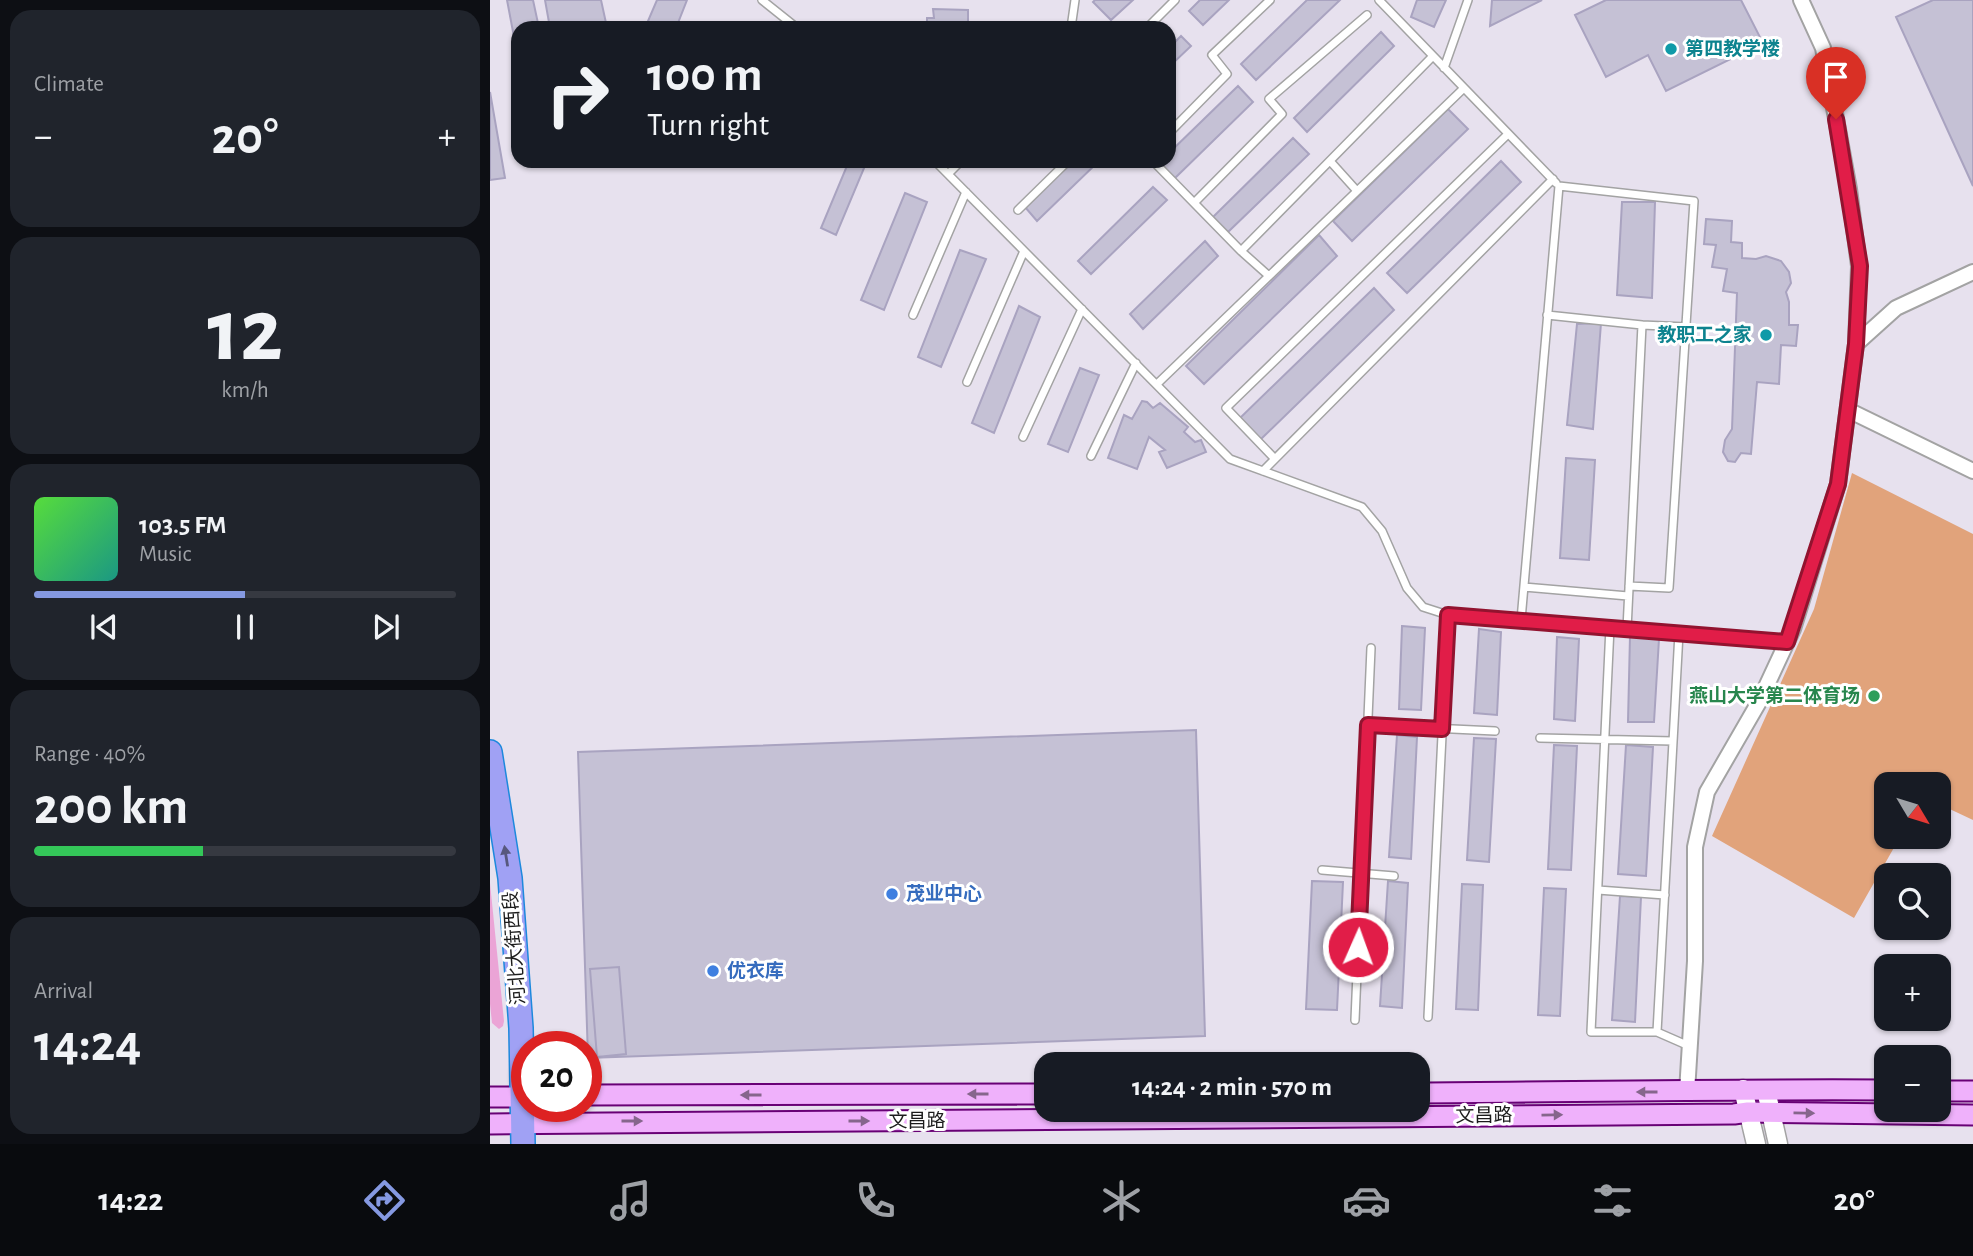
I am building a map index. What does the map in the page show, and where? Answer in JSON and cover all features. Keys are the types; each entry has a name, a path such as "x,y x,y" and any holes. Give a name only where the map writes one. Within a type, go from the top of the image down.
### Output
{"highway":[{"name":"河北大街西段","path":"490,752 510,878 521,1031"}],"main road":[{"name":"文昌路","path":"1430,1093 1874,1090"},
{"path":"1951,1091 1973,1091"},
{"name":"文昌路","path":"602,1095 1034,1094"},
{"path":"490,1097 511,1097"},
{"name":"文昌路","path":"490,1124 523,1133 1748,1112 1973,1115"}],"street":[{"path":"1687,1092 1695,961 1695,847 1707,792 1759,702 1787,642 1838,484 1856,344 1860,266 1849,189 1823,48 1801,0"},
{"path":"1856,344 1896,308 1973,272"},
{"path":"1848,410 1973,471"},
{"path":"1743,1089 1756,1144"},
{"path":"1766,1090 1778,1144"}],"lane":[{"path":"762,0 788,21"},
{"path":"1072,21 1074,0"},
{"path":"1154,21 1175,0"},
{"path":"1176,126 1227,74 1212,55 1270,0"},
{"path":"1444,68 1468,0"},
{"path":"1382,1 1556,183 1694,201 1669,588 1629,586"},
{"path":"1194,203 1282,114 1269,99 1367,15"},
{"path":"1241,251 1433,56"},
{"path":"1157,384 1464,88"},
{"path":"1275,459 1226,408 1508,134"},
{"path":"1330,161 1357,191"},
{"path":"942,168 1230,459 1362,507 1382,531 1408,588 1423,607 1448,615 1787,642"},
{"path":"948,174 954,168"},
{"path":"1018,210 1061,168"},
{"path":"1160,168 1269,276"},
{"path":"1521,620 1556,183"},
{"path":"1263,471 1556,183"},
{"path":"913,316 966,192"},
{"path":"967,382 1024,251"},
{"path":"1023,437 1082,309"},
{"path":"1547,314 1642,325 1686,327"},
{"path":"1627,629 1642,325"},
{"path":"1091,456 1136,363"},
{"path":"1524,587 1628,596"},
{"path":"1428,1017 1448,615"},
{"path":"1610,627 1591,1032 1657,1032 1690,1046"},
{"path":"1657,1032 1679,633"},
{"path":"1355,1020 1371,648"},
{"path":"1368,725 1495,731"},
{"path":"1540,738 1673,741"},
{"path":"1322,870 1394,876"},
{"path":"1598,890 1665,895"}],"shaded area":[{"name":"燕山大学第二体育场","path":"1852,473 1973,534 1973,820 1951,810 1951,772 1874,772 1874,849 1893,849 1885,863 1874,863 1874,883 1854,918 1712,836 1814,609"},
{"path":"490,883 504,1021 499,1029 492,1023 490,1004"}],"building":[{"path":"507,0 533,0 538,21 511,21"},
{"path":"545,0 601,0 606,21 549,21"},
{"path":"657,0 687,0 679,21 648,21"},
{"path":"1133,0 1111,20 1093,2"},
{"path":"1200,0 1229,0 1203,25 1189,11"},
{"path":"1307,0 1340,0 1256,80 1241,64"},
{"path":"1417,0 1446,0 1434,27 1411,17"},
{"path":"1492,0 1542,0 1490,26"},
{"name":"第四教学楼","path":"1606,0 1741,0 1763,43 1666,91 1648,55 1606,77 1575,15"},
{"path":"1933,0 1973,0 1973,186 1896,17"},
{"path":"933,9 968,10 968,21 927,21 927,18 934,18"},
{"path":"1381,32 1394,46 1307,132 1294,118"},
{"path":"1181,36 1191,46 1176,60 1176,41"},
{"path":"1238,86 1253,102 1174,179 1164,168 1176,168 1176,146"},
{"path":"490,92 505,178 490,180"},
{"path":"1448,109 1468,129 1352,241 1333,221"},
{"path":"1293,138 1309,154 1228,232 1213,217"},
{"path":"1501,161 1521,182 1407,293 1387,273"},
{"path":"846,168 864,168 836,235 821,228"},
{"path":"1064,168 1092,168 1037,221 1025,207"},
{"path":"1153,187 1167,200 1091,274 1078,261"},
{"path":"905,193 927,202 884,310 861,300"},
{"path":"1622,202 1655,202 1652,298 1617,295"},
{"name":"教职工之家","path":"1706,219 1732,221 1731,242 1742,243 1742,258 1756,259 1766,256 1781,261 1789,272 1791,283 1786,292 1789,325 1798,325 1796,346 1781,345 1779,384 1757,382 1751,454 1741,453 1735,462 1728,461 1723,452 1725,440 1732,429 1737,293 1723,291 1727,269 1712,267 1716,245 1704,244"},
{"path":"1319,235 1337,256 1204,384 1186,366"},
{"path":"1205,241 1218,256 1143,329 1130,314"},
{"path":"960,250 986,259 941,367 918,357"},
{"path":"1374,288 1394,310 1260,440 1240,418"},
{"path":"1019,306 1040,317 994,433 972,423"},
{"path":"1601,323 1593,429 1567,425 1577,324"},
{"path":"1080,368 1099,375 1068,452 1048,444"},
{"path":"1142,401 1153,408 1160,403 1188,427 1184,432 1195,442 1201,440 1206,452 1167,468 1159,452 1165,450 1149,437 1137,469 1108,458 1124,415 1132,419"},
{"path":"1566,458 1595,460 1589,560 1560,558"},
{"path":"1402,626 1425,628 1421,710 1399,709"},
{"path":"1479,629 1501,632 1497,715 1474,713"},
{"path":"1630,636 1659,639 1654,722 1628,722"},
{"path":"1557,637 1579,639 1575,721 1554,719"},
{"name":"茂业中心","path":"1196,730 1205,1036 602,1058 602,1031 587,1031 578,752"},
{"path":"1397,735 1417,737 1411,859 1389,857"},
{"path":"1474,738 1496,739 1489,862 1467,860"},
{"path":"1554,745 1577,746 1571,870 1548,869"},
{"path":"1626,745 1653,747 1646,876 1618,874"},
{"path":"1312,881 1343,882 1337,1010 1306,1009"},
{"path":"1388,881 1408,883 1402,1008 1380,1006"},
{"path":"1462,884 1483,885 1478,1010 1456,1009"},
{"path":"1544,888 1566,889 1560,1016 1538,1015"},
{"path":"1620,896 1641,897 1635,1022 1612,1020"},
{"path":"619,967 626,1054 602,1056 602,1031 595,1031 590,969"}],"place":[{"name":"第四教学楼","path":"1671,49"},
{"name":"教职工之家","path":"1766,335"},
{"name":"燕山大学第二体育场","path":"1874,696"},
{"name":"茂业中心","path":"892,894"},
{"name":"优衣库","path":"713,971"}],"route":[{"path":"1358,947 1368,725 1442,729 1448,615 1787,642 1838,484 1856,344 1860,266 1836,119"}]}
